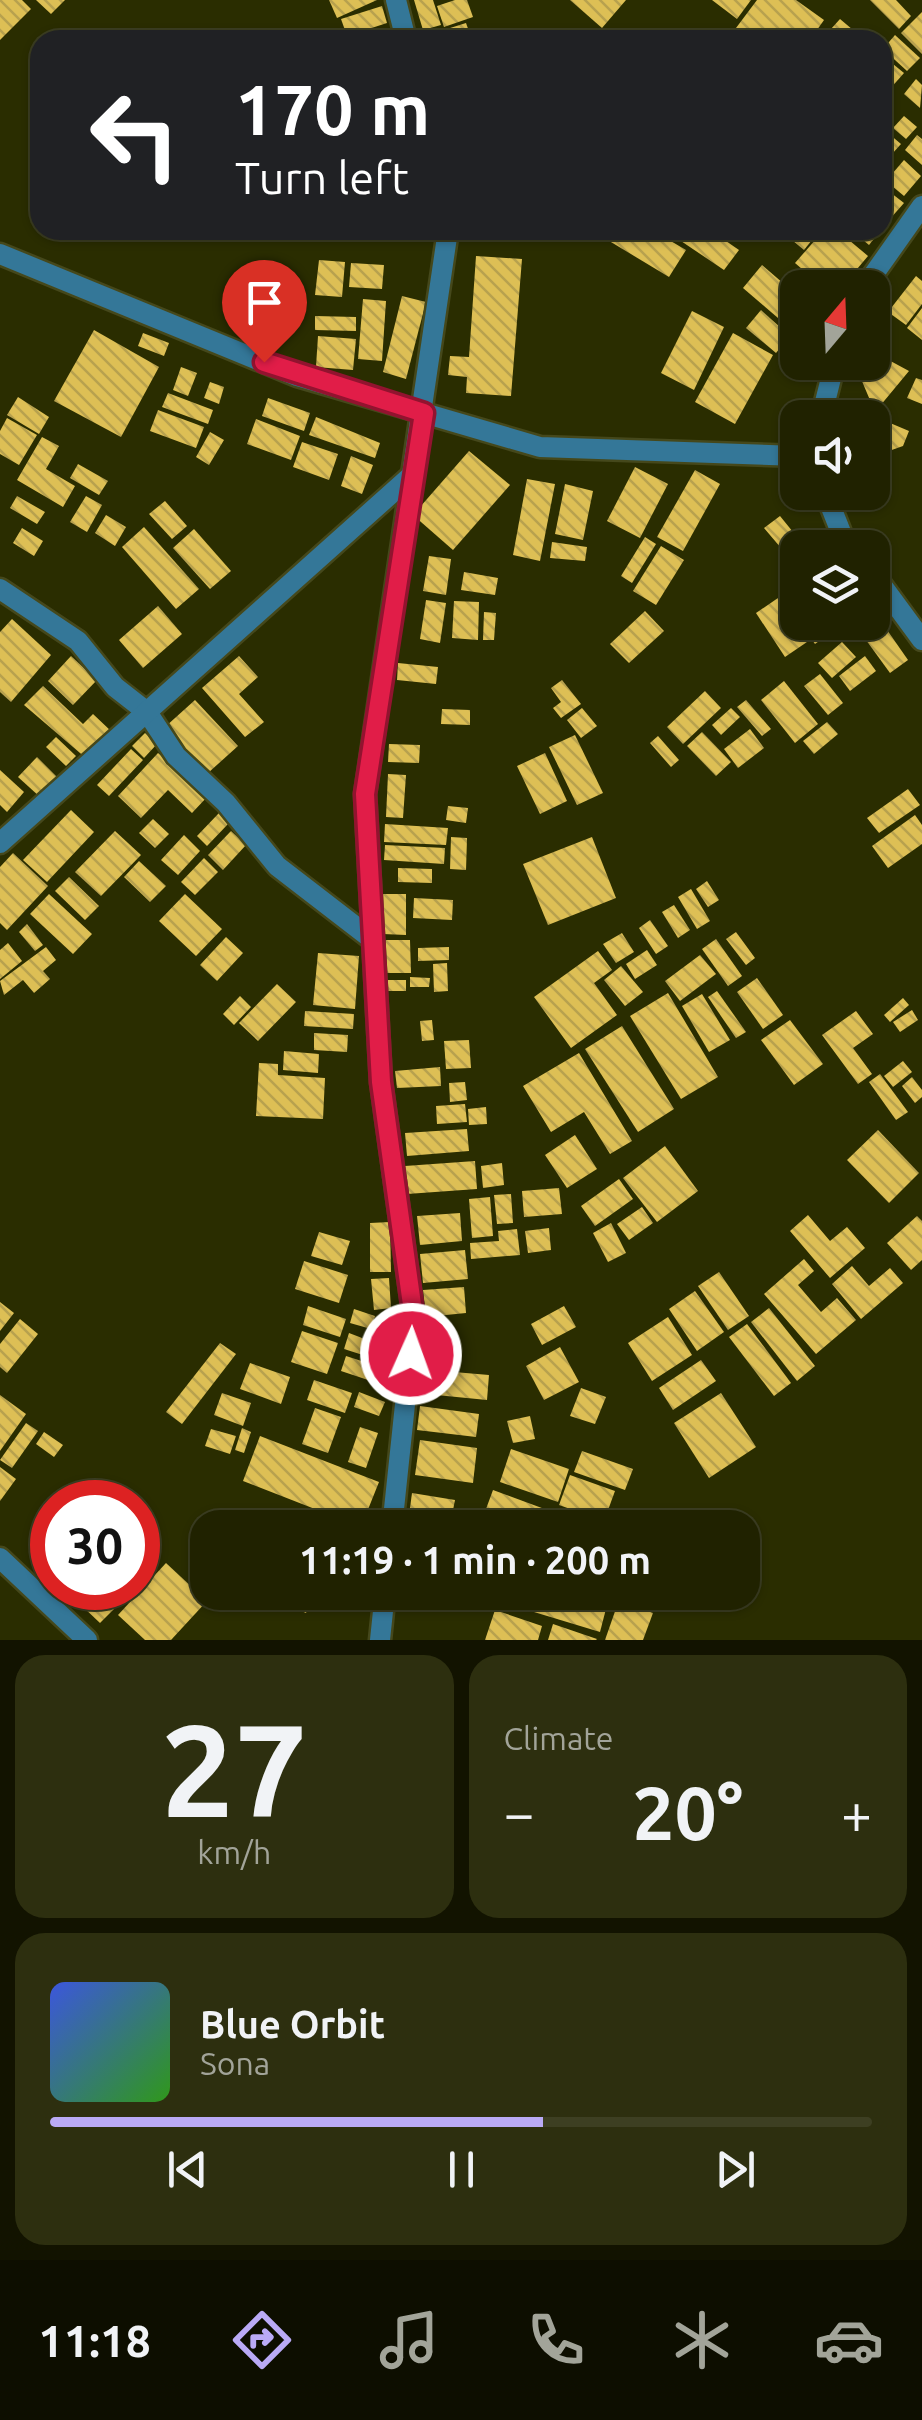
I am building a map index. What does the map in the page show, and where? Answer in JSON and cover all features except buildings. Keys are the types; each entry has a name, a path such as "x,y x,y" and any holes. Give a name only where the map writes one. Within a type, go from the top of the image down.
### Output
{"street":[{"path":"396,0 404,30"},
{"path":"877,270 922,206"},
{"path":"394,1510 414,1319 381,1082 365,794 447,240"},
{"path":"0,254 297,376 540,447 780,455"},
{"path":"0,843 412,475"},
{"path":"0,588 78,642 115,687 147,712 176,756 226,803 277,866 373,940"},
{"path":"890,596 922,640"},
{"path":"0,1558 87,1640"},
{"path":"380,1640 383,1610"}],"route":[{"path":"264,362 297,376 424,413 365,794 381,1082 414,1319 411,1354"}]}
